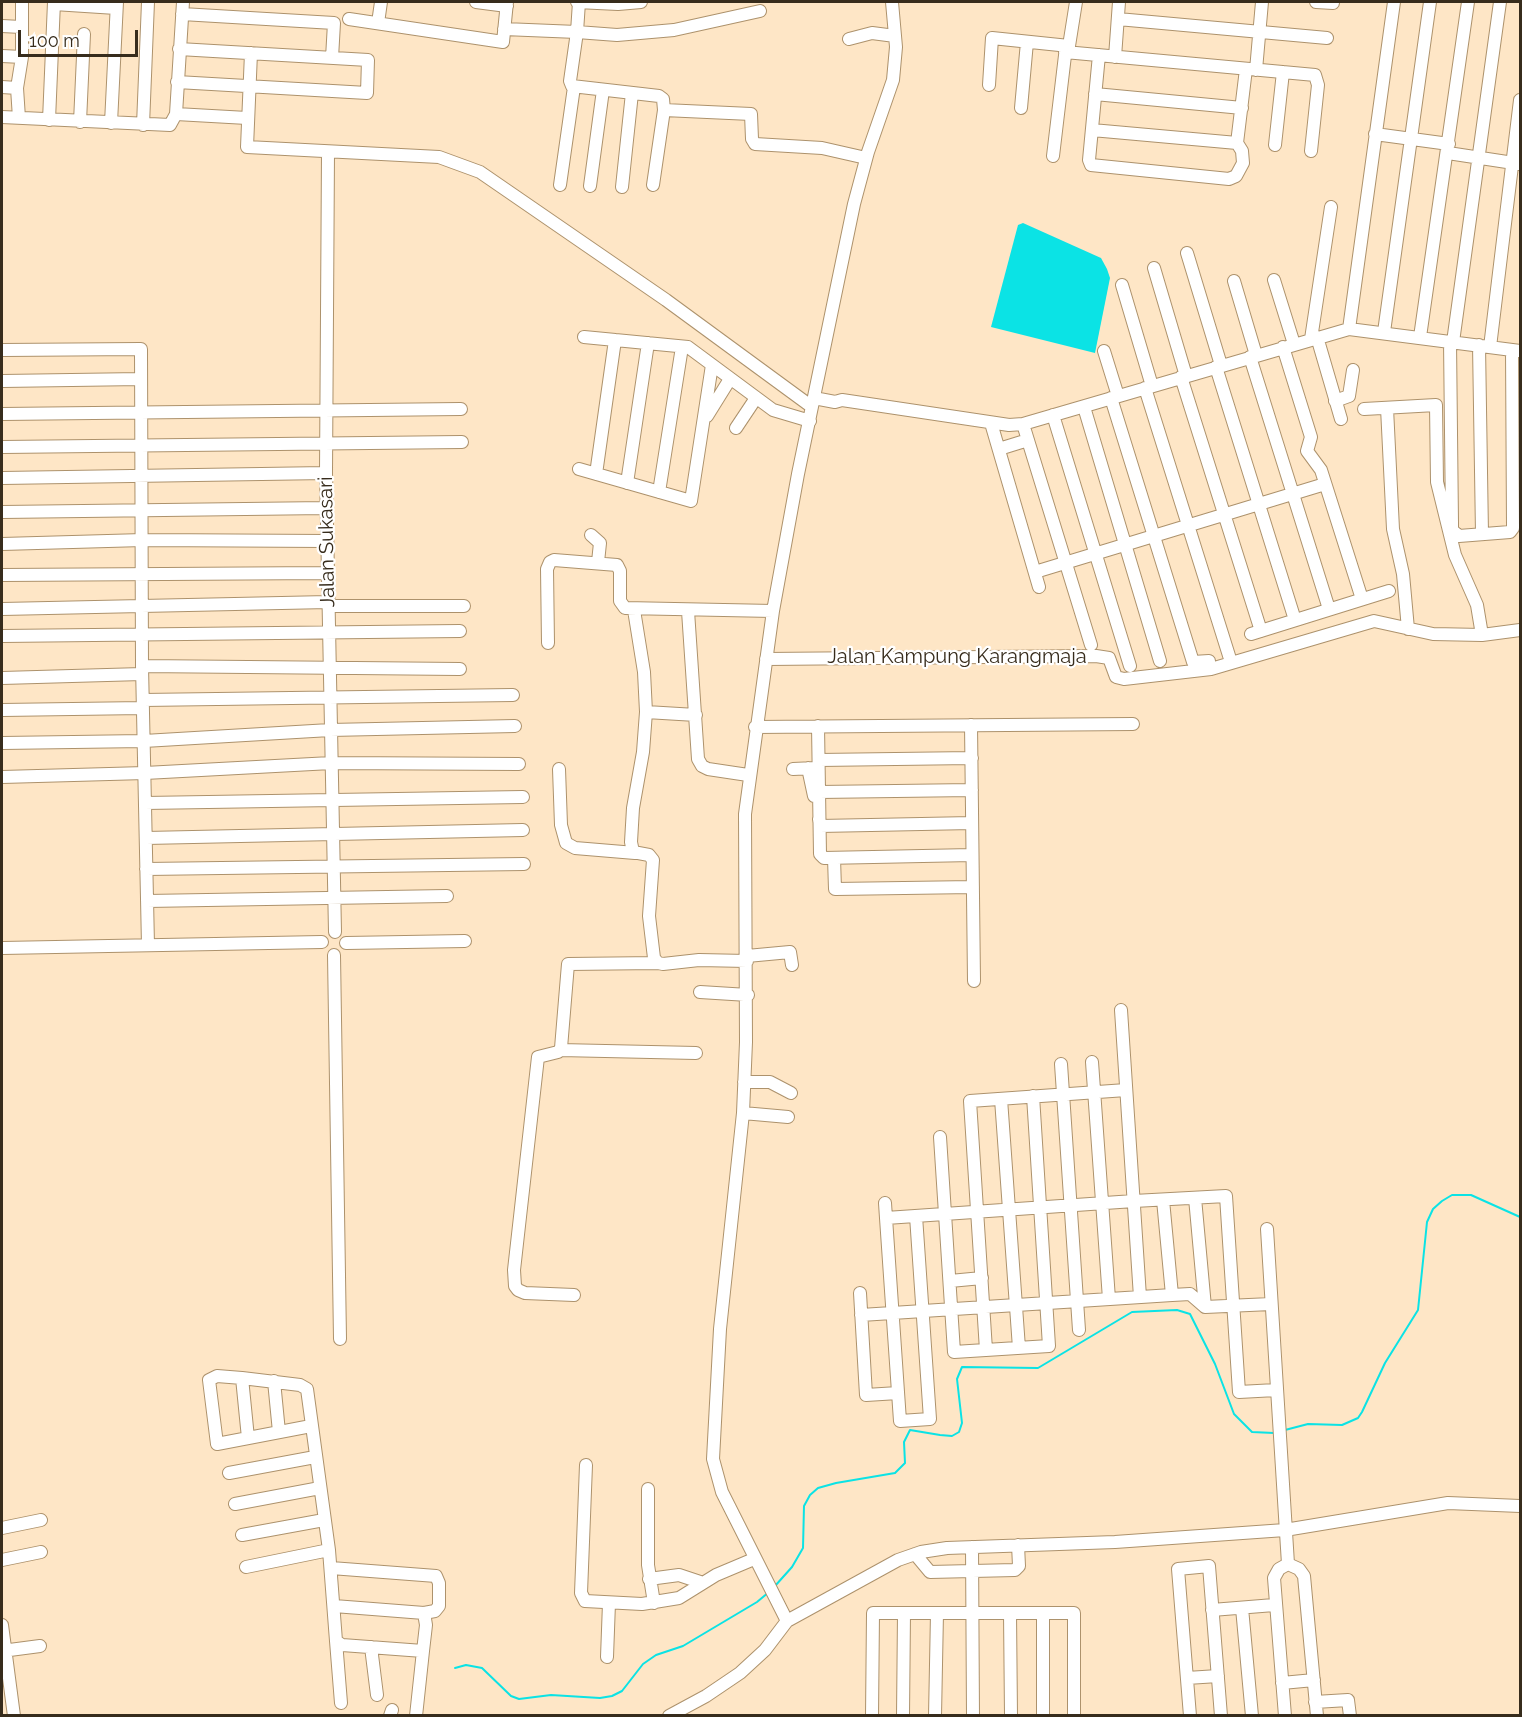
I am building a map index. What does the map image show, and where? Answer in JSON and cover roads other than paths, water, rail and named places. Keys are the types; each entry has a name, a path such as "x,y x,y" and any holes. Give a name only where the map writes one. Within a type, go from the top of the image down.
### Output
{"street":[{"path":"19,118 17,88 22,57 22,2"},
{"path":"143,125 148,2"},
{"path":"378,23 381,2"},
{"path":"349,19 503,42 507,4 476,2"},
{"path":"560,185 574,87 570,81 577,33 578,2 618,4 641,2"},
{"path":"787,1621 754,1559 717,1479 713,1459 720,1329 743,1113 748,995 744,830 748,775 773,611 814,398 866,158 893,80 895,36 892,2"},
{"path":"1053,156 1065,49 1071,44 1076,2"},
{"path":"1115,57 1119,2"},
{"path":"1099,55 1089,160 1091,165 1229,179 1236,176 1243,163 1242,152 1237,143 1263,2"},
{"path":"1316,2 1333,3"},
{"path":"1349,329 1394,2"},
{"path":"1384,332 1430,2"},
{"path":"1420,337 1468,2"},
{"path":"251,53 245,145 250,149 439,157 480,172 814,398 835,402 842,400 991,423 1023,424 1349,329 1384,332 1451,341 1485,346 1518,349 1513,528 1510,532 1459,536 1452,530 1451,341 1480,158 1500,2"},
{"path":"49,120 54,3 116,5 111,123"},
{"path":"2,117 170,125 176,114 183,8 334,23 332,58"},
{"path":"504,29 617,35 674,30 760,11"},
{"path":"1118,19 1327,38"},
{"path":"2,26 21,27"},
{"path":"849,39 872,33 895,36"},
{"path":"80,122 84,34"},
{"path":"989,85 992,38 1115,57 1315,75 1317,79 1311,152"},
{"path":"1021,108 1027,42"},
{"path":"177,82 367,93 368,60 179,49"},
{"path":"2,56 22,57"},
{"path":"1275,145 1283,72"},
{"path":"2,87 17,88"},
{"path":"574,87 659,96 663,99 664,110 653,185"},
{"path":"590,186 603,90"},
{"path":"622,187 632,93"},
{"path":"1095,94 1242,108"},
{"path":"1482,534 1485,346 1517,163 1521,100"},
{"path":"664,110 752,114 752,139 755,144 822,148 866,158"},
{"path":"176,114 247,118"},
{"path":"1092,130 1237,143"},
{"path":"1376,134 1411,139 1480,158 1517,163"},
{"name":"Jalan Sukasari","path":"328,153 326,508 335,932"},
{"path":"1331,207 1314,338 1341,419"},
{"path":"1187,253 1258,504 1295,620"},
{"path":"1154,268 1256,632 1389,591"},
{"path":"1274,280 1311,437 1307,451 1311,460 1321,470 1362,599"},
{"path":"1234,281 1291,494 1329,609"},
{"path":"1104,351 1154,536 1193,662 1230,659 1189,526 1122,285"},
{"path":"584,337 688,347 773,411 810,421"},
{"path":"596,474 615,340"},
{"path":"627,483 648,343"},
{"path":"659,492 682,347"},
{"path":"2,350 141,349 142,670 148,945"},
{"path":"579,469 691,501 712,365"},
{"path":"1335,400 1349,396 1353,370"},
{"path":"2,381 141,379"},
{"path":"703,422 730,379"},
{"path":"736,428 756,398"},
{"path":"1364,409 1436,405 1437,482 1455,555 1477,605 1482,635"},
{"path":"1084,407 1160,661"},
{"path":"1387,408 1393,529 1403,574 1408,629"},
{"path":"2,414 461,409"},
{"path":"1053,415 1130,666"},
{"path":"991,423 1039,586"},
{"path":"1023,424 1090,645"},
{"path":"999,449 1028,440"},
{"path":"2,447 462,442"},
{"path":"2,478 326,473"},
{"path":"1035,572 1325,484"},
{"path":"2,512 326,508"},
{"path":"591,535 600,543 598,562"},
{"path":"2,544 143,540 327,541"},
{"path":"548,643 547,569 550,562 598,562 619,566 620,604 634,610 773,611"},
{"path":"2,575 327,573"},
{"path":"2,609 143,605 464,606"},
{"path":"634,610 644,672 646,712 643,752 631,825 632,847 635,854"},
{"path":"688,610 697,753 702,766 748,775"},
{"name":"Jalan Kampung Karangmaja","path":"766,659 1096,656 1108,658 1116,677 1121,679 1211,669 1230,659 1374,621 1433,634 1482,635 1521,630"},
{"path":"2,636 329,630 460,631"},
{"path":"2,678 142,670 330,666 460,669"},
{"path":"2,710 143,704 513,695"},
{"path":"646,712 696,715"},
{"path":"755,727 1133,724"},
{"path":"971,725 974,981"},
{"path":"2,743 144,741 330,729 515,726"},
{"path":"818,726 815,765 820,826"},
{"path":"793,769 815,765 972,758"},
{"path":"2,777 145,773 330,763 519,764"},
{"path":"815,765 819,792 820,854 824,858 972,855"},
{"path":"559,769 561,825 566,843 575,848 649,855 653,860 649,896 649,929 653,952 658,963"},
{"path":"819,792 972,790"},
{"path":"145,803 523,797"},
{"path":"820,826 972,823"},
{"path":"146,838 523,830"},
{"path":"834,858 835,889 973,887"},
{"path":"146,869 524,864"},
{"path":"147,901 447,896"},
{"path":"335,932 344,937 346,944 343,950 334,955 324,950 322,942 325,936 335,932"},
{"path":"346,944 465,941"},
{"path":"2,948 322,942"},
{"path":"560,1050 568,964 658,963 747,958 791,952 792,964"},
{"path":"334,955 340,1339"},
{"path":"700,992 748,995"},
{"path":"1121,1010 1140,1297"},
{"path":"574,1295 525,1293 516,1289 514,1282 537,1058 540,1054 560,1050 696,1053"},
{"path":"1092,1062 1109,1299"},
{"path":"1061,1064 1079,1330"},
{"path":"744,1082 770,1082 791,1093"},
{"path":"987,1350 970,1101 1126,1090"},
{"path":"940,1137 954,1352 1049,1346 1032,1096"},
{"path":"1002,1099 1019,1348"},
{"path":"743,1113 788,1117"},
{"path":"886,1218 1226,1196 1239,1392 1276,1390"},
{"path":"1195,1198 1205,1308"},
{"path":"1163,1200 1172,1295"},
{"path":"885,1203 900,1421 930,1419 916,1216"},
{"path":"1267,1229 1284,1530 1287,1557 1304,1576 1317,1716"},
{"path":"950,1281 982,1278"},
{"path":"860,1293 866,1395 898,1393"},
{"path":"861,1315 1190,1294 1205,1308 1271,1304"},
{"path":"311,1426 216,1442 209,1380 213,1376 242,1378 274,1381 306,1388 329,1550 341,1702"},
{"path":"242,1378 248,1438"},
{"path":"274,1381 279,1432"},
{"path":"229,1473 315,1457"},
{"path":"586,1465 580,1593 582,1598 590,1603 654,1603 685,1596 703,1583 754,1559"},
{"path":"236,1504 320,1488"},
{"path":"648,1489 649,1579 654,1603"},
{"path":"669,1716 706,1696 740,1673 765,1650 787,1621 898,1560 915,1554 972,1547 1284,1530 1367,1518 1425,1505 1478,1503 1521,1506"},
{"path":"242,1535 324,1520"},
{"path":"2,1528 41,1521"},
{"path":"915,1554 930,1572 1017,1569 1018,1545"},
{"path":"972,1547 973,1716"},
{"path":"246,1567 329,1550"},
{"path":"2,1560 41,1552"},
{"path":"1285,1716 1274,1605 1274,1578 1287,1557"},
{"path":"1190,1716 1178,1569 1209,1566 1221,1716"},
{"path":"331,1568 436,1576 439,1583 439,1606 435,1611 424,1613 334,1606"},
{"path":"649,1579 679,1575 703,1583"},
{"path":"607,1657 609,1603"},
{"path":"1212,1610 1274,1605"},
{"path":"1242,1608 1252,1716"},
{"path":"872,1716 873,1613 1074,1612 1074,1716"},
{"path":"416,1716 426,1625 424,1613"},
{"path":"903,1716 904,1613"},
{"path":"935,1716 937,1613"},
{"path":"1010,1613 1011,1716"},
{"path":"1043,1613 1043,1716"},
{"path":"2,1625 3,1651 14,1716"},
{"path":"336,1641 342,1645 423,1651"},
{"path":"3,1651 40,1646"},
{"path":"371,1647 377,1695"},
{"path":"1187,1678 1218,1676"},
{"path":"1282,1683 1314,1680"},
{"path":"1316,1702 1348,1700 1350,1716"}],"water":[{"path":"1023,223 1101,258 1110,278 1095,353 991,327 1018,225"}],"waterway":[{"path":"1285,1430 1308,1424 1342,1425 1358,1418 1385,1363 1418,1310 1427,1222 1433,1209 1452,1195 1471,1195 1520,1217"},
{"path":"775,1586 792,1567 803,1548 804,1506 810,1495 818,1488 895,1473 905,1463 904,1442 910,1430 952,1436 959,1432 962,1423 957,1379 962,1367 1038,1368 1132,1312 1177,1310 1190,1314 1215,1364 1234,1414 1252,1432 1274,1433"},
{"path":"455,1668 466,1665 482,1668 511,1696 519,1699 551,1695 600,1698 612,1696 622,1691 643,1664 656,1655 683,1646 757,1602 769,1592"}]}
